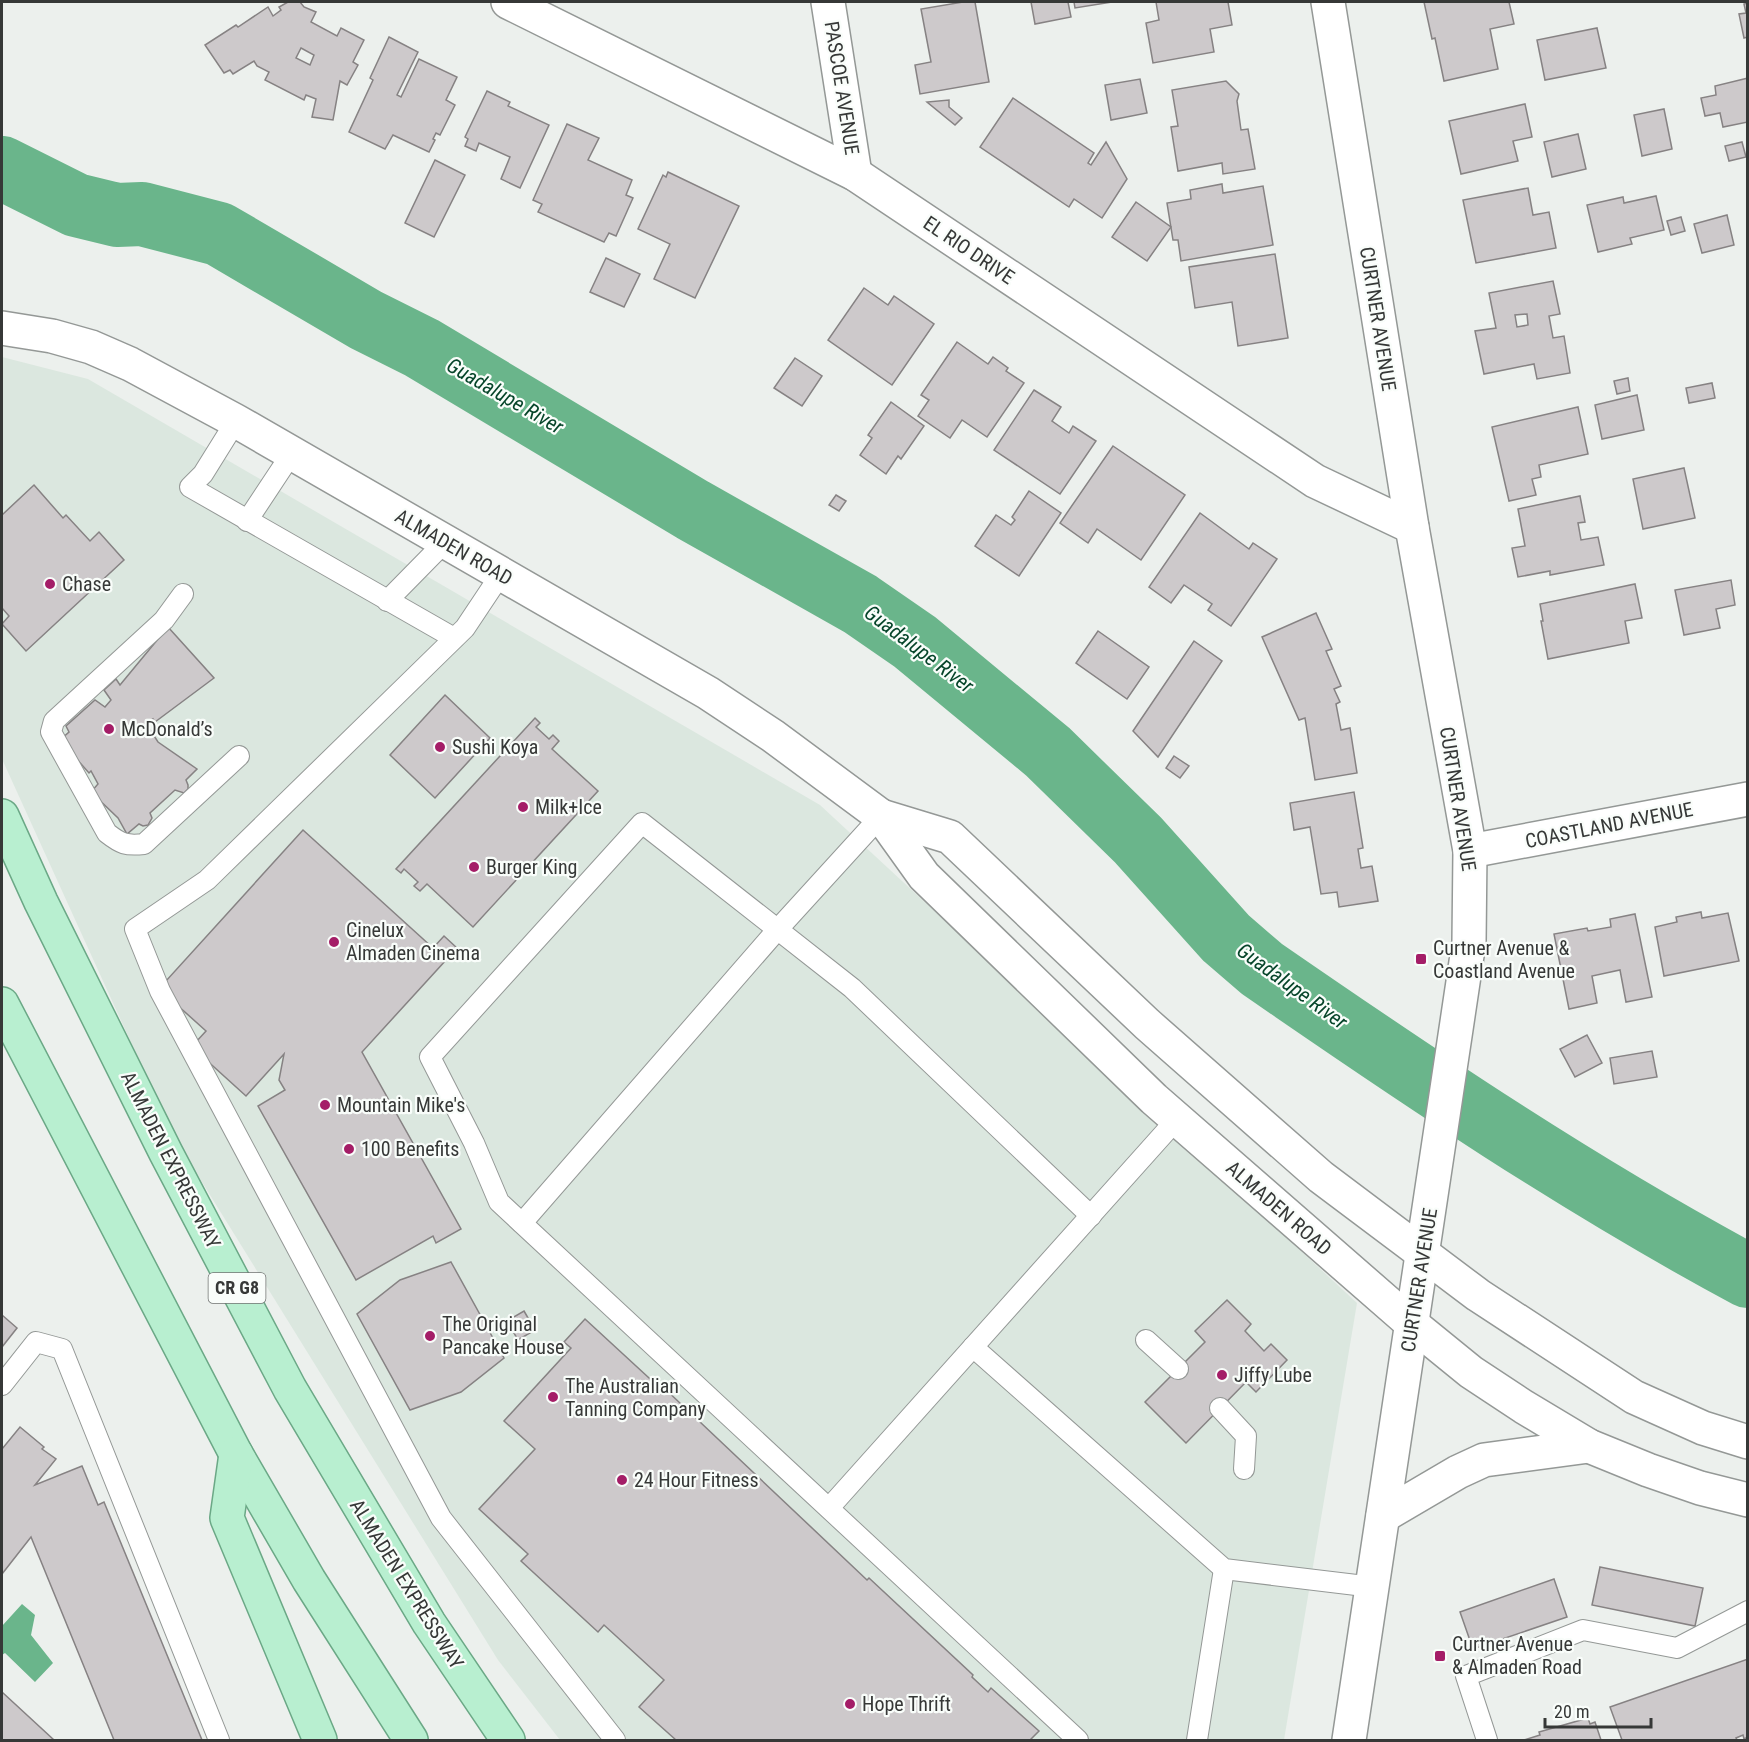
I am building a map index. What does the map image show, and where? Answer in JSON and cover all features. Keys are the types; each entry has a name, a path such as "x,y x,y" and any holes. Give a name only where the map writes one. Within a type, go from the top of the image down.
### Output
{"main road":[{"name":"ALMADEN EXPRESSWAY","path":"2,816 41,902 166,1153 290,1389 429,1623 508,1740"},
{"path":"2,1004 236,1454 309,1580 411,1740"},
{"path":"236,1454 227,1518 320,1740"}],"street":[{"name":"EL RIO DRIVE","path":"508,2 855,174 1315,481 1412,527"},
{"name":"PASCOE AVENUE","path":"828,2 855,174"},
{"name":"CURTNER AVENUE","path":"1328,2 1412,527 1470,852 1469,942 1349,1740"},
{"name":"ALMADEN ROAD","path":"2,328 52,336 91,347 130,364 292,453 717,699 773,736 881,816 924,876 1177,1119 1412,1324 1471,1372 1589,1446 1658,1474 1748,1500"},
{"name":"COASTLAND AVENUE","path":"1470,852 1748,799"},
{"name":"ALMADEN ROAD","path":"881,816 950,837 1147,1024 1295,1154 1360,1209 1478,1295 1634,1396 1703,1428 1748,1442"},
{"path":"1383,1516 1458,1472 1484,1460 1589,1446"}],"lane":[{"path":"236,421 203,474 190,487 454,638"},
{"path":"247,520 292,453"},
{"path":"387,601 445,542"},
{"path":"501,574 465,628 207,880 135,929 160,991 441,1518 615,1740"},
{"path":"183,594 164,620 54,721 51,732 107,833 119,843 130,846 144,844 239,756"},
{"path":"522,1223 778,929 881,816"},
{"path":"1077,1740 499,1202 474,1143 430,1057 642,823 852,988 1091,1216"},
{"path":"829,1508 1177,1119"},
{"path":"1146,1340 1178,1369"},
{"path":"2,1385 36,1342 62,1349 219,1740"},
{"path":"973,1347 1224,1569 1373,1587"},
{"path":"1220,1408 1246,1436 1244,1469"},
{"path":"1197,1740 1224,1569"},
{"path":"1487,1740 1466,1676 1583,1630 1677,1648 1748,1611"}],"shaded area":[{"path":"2,357 88,379 820,805 1357,1303 1284,1740 560,1740 498,1660 174,1137 2,759"},
{"path":"22,1604 35,1615 31,1635 53,1663 35,1682 5,1653 2,1655 2,1626"}],"building":[{"path":"288,2 300,2 304,7 316,12 311,22 337,36 341,28 364,40 353,62 358,65 347,85 340,81 333,120 312,117 316,99 306,95 304,100 265,80 269,72 257,66 254,61 233,74 230,70 224,73 205,45 268,7 273,16 281,10 279,7","holes":["301,48 314,55 310,65 296,58"]},
{"path":"975,2 989,82 920,94 915,65 931,62 921,9"},
{"path":"1031,2 1068,2 1071,17 1035,24"},
{"path":"1074,2 1112,2 1075,8"},
{"path":"1156,2 1228,2 1232,25 1210,29 1214,52 1153,63 1146,23 1159,20"},
{"path":"1424,2 1509,2 1514,24 1490,29 1498,69 1444,81 1435,38 1432,39"},
{"path":"1748,3 1748,37 1744,38 1739,14 1746,13 1744,4"},
{"path":"1597,28 1606,68 1545,80 1537,40"},
{"path":"389,37 418,52 397,95 401,97 419,59 457,77 446,100 455,105 440,135 436,133 429,152 393,135 385,149 349,132 373,80 370,78"},
{"path":"1748,78 1748,122 1723,127 1720,113 1705,116 1701,98 1716,95 1715,86"},
{"path":"1140,79 1147,113 1111,120 1105,85"},
{"path":"1226,81 1239,94 1237,101 1241,130 1248,129 1255,169 1223,174 1222,163 1178,171 1171,127 1178,126 1172,90"},
{"path":"487,91 510,102 508,106 549,125 520,188 501,179 510,157 479,143 476,151 465,146 468,139 465,137"},
{"path":"1013,98 1094,153 1088,163 1091,165 1106,142 1127,179 1102,218 1074,199 1069,207 980,147"},
{"path":"949,100 949,107 962,118 955,125 927,102"},
{"path":"1525,104 1532,137 1513,141 1518,161 1461,174 1449,121"},
{"path":"1664,109 1672,149 1642,156 1634,115"},
{"path":"567,124 599,138 588,160 632,180 626,195 633,198 616,236 609,233 604,242 538,212 542,204 533,200"},
{"path":"1578,134 1586,169 1552,177 1544,142"},
{"path":"1742,142 1746,157 1729,161 1725,146"},
{"path":"435,160 465,175 434,237 405,223"},
{"path":"668,172 739,206 695,298 654,279 670,244 638,229 663,175 666,177"},
{"path":"1222,184 1223,193 1263,186 1273,245 1181,261 1178,240 1173,240 1167,203 1191,199 1190,190"},
{"path":"1528,188 1533,215 1549,212 1556,248 1476,263 1463,200"},
{"path":"1656,196 1664,230 1630,238 1632,244 1598,252 1587,205 1623,197 1624,203"},
{"path":"1136,202 1171,227 1147,261 1112,237"},
{"path":"1727,215 1734,245 1702,253 1694,224"},
{"path":"1681,217 1685,231 1671,235 1667,221"},
{"path":"1275,254 1288,338 1238,346 1232,302 1195,308 1189,267"},
{"path":"606,258 640,274 624,307 590,292"},
{"path":"1553,281 1560,314 1549,316 1553,338 1564,336 1570,373 1537,379 1534,364 1484,374 1475,331 1496,328 1489,293","holes":["1527,314 1528,325 1517,327 1515,315"]},
{"path":"864,288 888,305 894,296 934,324 892,385 828,340"},
{"path":"957,342 988,364 993,357 1008,368 1006,371 1024,383 987,437 962,420 950,438 918,416 929,400 921,395"},
{"path":"795,358 822,376 802,406 774,388"},
{"path":"1628,378 1630,391 1617,394 1614,381"},
{"path":"1712,383 1715,398 1689,403 1686,388"},
{"path":"1034,390 1061,407 1052,421 1069,433 1073,426 1096,441 1060,494 994,450"},
{"path":"1637,395 1644,430 1602,439 1595,405"},
{"path":"891,402 924,426 901,459 898,456 886,474 860,455 872,438 868,435"},
{"path":"1578,407 1588,454 1539,465 1541,477 1532,479 1536,495 1509,501 1492,427"},
{"path":"1113,446 1185,495 1141,560 1097,529 1088,543 1060,523"},
{"path":"1684,468 1695,518 1643,529 1633,479"},
{"name":"Chase","path":"34,485 63,518 66,515 90,541 99,532 124,560 26,651 2,624 9,616 2,608 2,515"},
{"path":"1029,491 1061,513 1019,576 975,546 996,515 1011,525 1015,520 1012,517"},
{"path":"836,495 846,501 839,511 829,505"},
{"path":"1580,496 1585,522 1578,523 1581,540 1598,537 1604,565 1550,575 1550,571 1518,577 1512,548 1525,546 1518,509"},
{"path":"1200,513 1249,549 1253,543 1277,559 1231,626 1208,610 1212,604 1184,585 1171,603 1149,587"},
{"path":"1731,580 1735,605 1716,609 1720,628 1684,635 1675,590"},
{"path":"1635,584 1642,618 1625,621 1629,643 1548,659 1540,604"},
{"path":"1316,613 1332,649 1326,651 1341,686 1334,689 1340,702 1336,704 1341,730 1350,728 1357,773 1315,780 1305,718 1299,720 1262,637"},
{"name":"McDonald’s","path":"168,627 214,678 155,722 153,719 147,725 158,742 197,769 186,780 188,789 184,793 175,790 150,813 152,818 148,825 139,824 127,834 118,818 91,792 98,784 91,771 89,773 60,740 69,732 66,726 95,700 105,707 111,700 104,690 116,679 120,685"},
{"path":"1098,631 1149,667 1127,699 1076,663"},
{"path":"1194,641 1222,661 1158,757 1133,731"},
{"name":"Sushi Koya","path":"445,695 490,738 435,798 390,755"},
{"path":"535,718 540,723 536,727 549,739 553,735 559,741 552,749 598,791 473,927 427,884 420,891 414,886 418,882 404,869 401,873 396,869"},
{"path":"1174,756 1189,766 1180,778 1166,768"},
{"path":"1354,792 1363,848 1358,849 1361,868 1372,866 1378,901 1339,907 1337,892 1321,894 1310,827 1294,830 1290,803"},
{"path":"303,830 433,948 444,936 457,948 362,1052 461,1229 436,1243 433,1236 356,1280 258,1106 285,1090 279,1080 284,1054 246,1096 203,1057 195,1043 206,1031 176,1004 165,982"},
{"path":"1701,912 1702,918 1728,913 1739,961 1664,976 1655,927 1677,922 1676,917"},
{"path":"1635,914 1652,997 1626,1002 1620,970 1592,976 1597,1003 1569,1009 1554,934 1587,928 1588,931 1611,927 1610,919"},
{"path":"1587,1035 1602,1063 1575,1077 1560,1049"},
{"path":"1652,1051 1657,1077 1614,1084 1610,1058"},
{"name":"The Original Pancake House","path":"451,1262 504,1358 461,1392 410,1410 357,1314 400,1280"},
{"name":"Jiffy Lube","path":"1227,1300 1251,1324 1245,1331 1264,1351 1271,1344 1287,1360 1256,1392 1246,1382 1186,1443 1145,1402 1205,1342 1195,1331"},
{"path":"524,1311 535,1330 518,1340 507,1321"},
{"path":"2,1315 17,1328 2,1347"},
{"path":"585,1319 661,1389 663,1387 867,1580 869,1578 973,1675 972,1677 988,1692 991,1688 1039,1731 1030,1740 676,1740 639,1707 664,1680 604,1625 598,1632 521,1561 528,1554 479,1509 535,1449 504,1421 571,1348 564,1342"},
{"path":"20,1427 44,1447 42,1449 56,1459 35,1485 82,1466 98,1505 104,1502 202,1740 114,1740 31,1537 2,1574 2,1449"},
{"path":"1600,1567 1703,1588 1695,1626 1592,1605"},
{"path":"1554,1579 1567,1617 1473,1649 1460,1612"},
{"path":"1748,1659 1748,1737 1744,1739 1743,1735 1736,1738 1737,1740 1622,1740 1610,1707"},
{"path":"2,1692 54,1740 2,1740"},
{"path":"1588,1718 1590,1724 1595,1722 1601,1740 1524,1740 1540,1735 1539,1732"}],"waterway":[{"name":"Guadalupe River","path":"2,168 76,205 117,215 142,214 219,234 366,320 422,348 693,510 860,604 915,642 1048,752 1138,840 1226,938 1262,969 1440,1090 1561,1168 1748,1276"}],"place":[{"name":"Chase","path":"50,584"},
{"name":"McDonald’s","path":"109,729"},
{"name":"Sushi Koya","path":"440,747"},
{"name":"Milk+Ice","path":"523,807"},
{"name":"Burger King","path":"474,867"},
{"name":"Cinelux Almaden Cinema","path":"334,942"},
{"name":"Curtner Avenue & Coastland Avenue","path":"1421,959"},
{"name":"Mountain Mike's","path":"325,1105"},
{"name":"100 Benefits","path":"349,1149"},
{"name":"The Original Pancake House","path":"430,1336"},
{"name":"Jiffy Lube","path":"1222,1375"},
{"name":"The Australian Tanning Company","path":"553,1397"},
{"name":"24 Hour Fitness","path":"622,1480"},
{"name":"Curtner Avenue & Almaden Road","path":"1440,1656"},
{"name":"Hope Thrift","path":"850,1704"}]}
